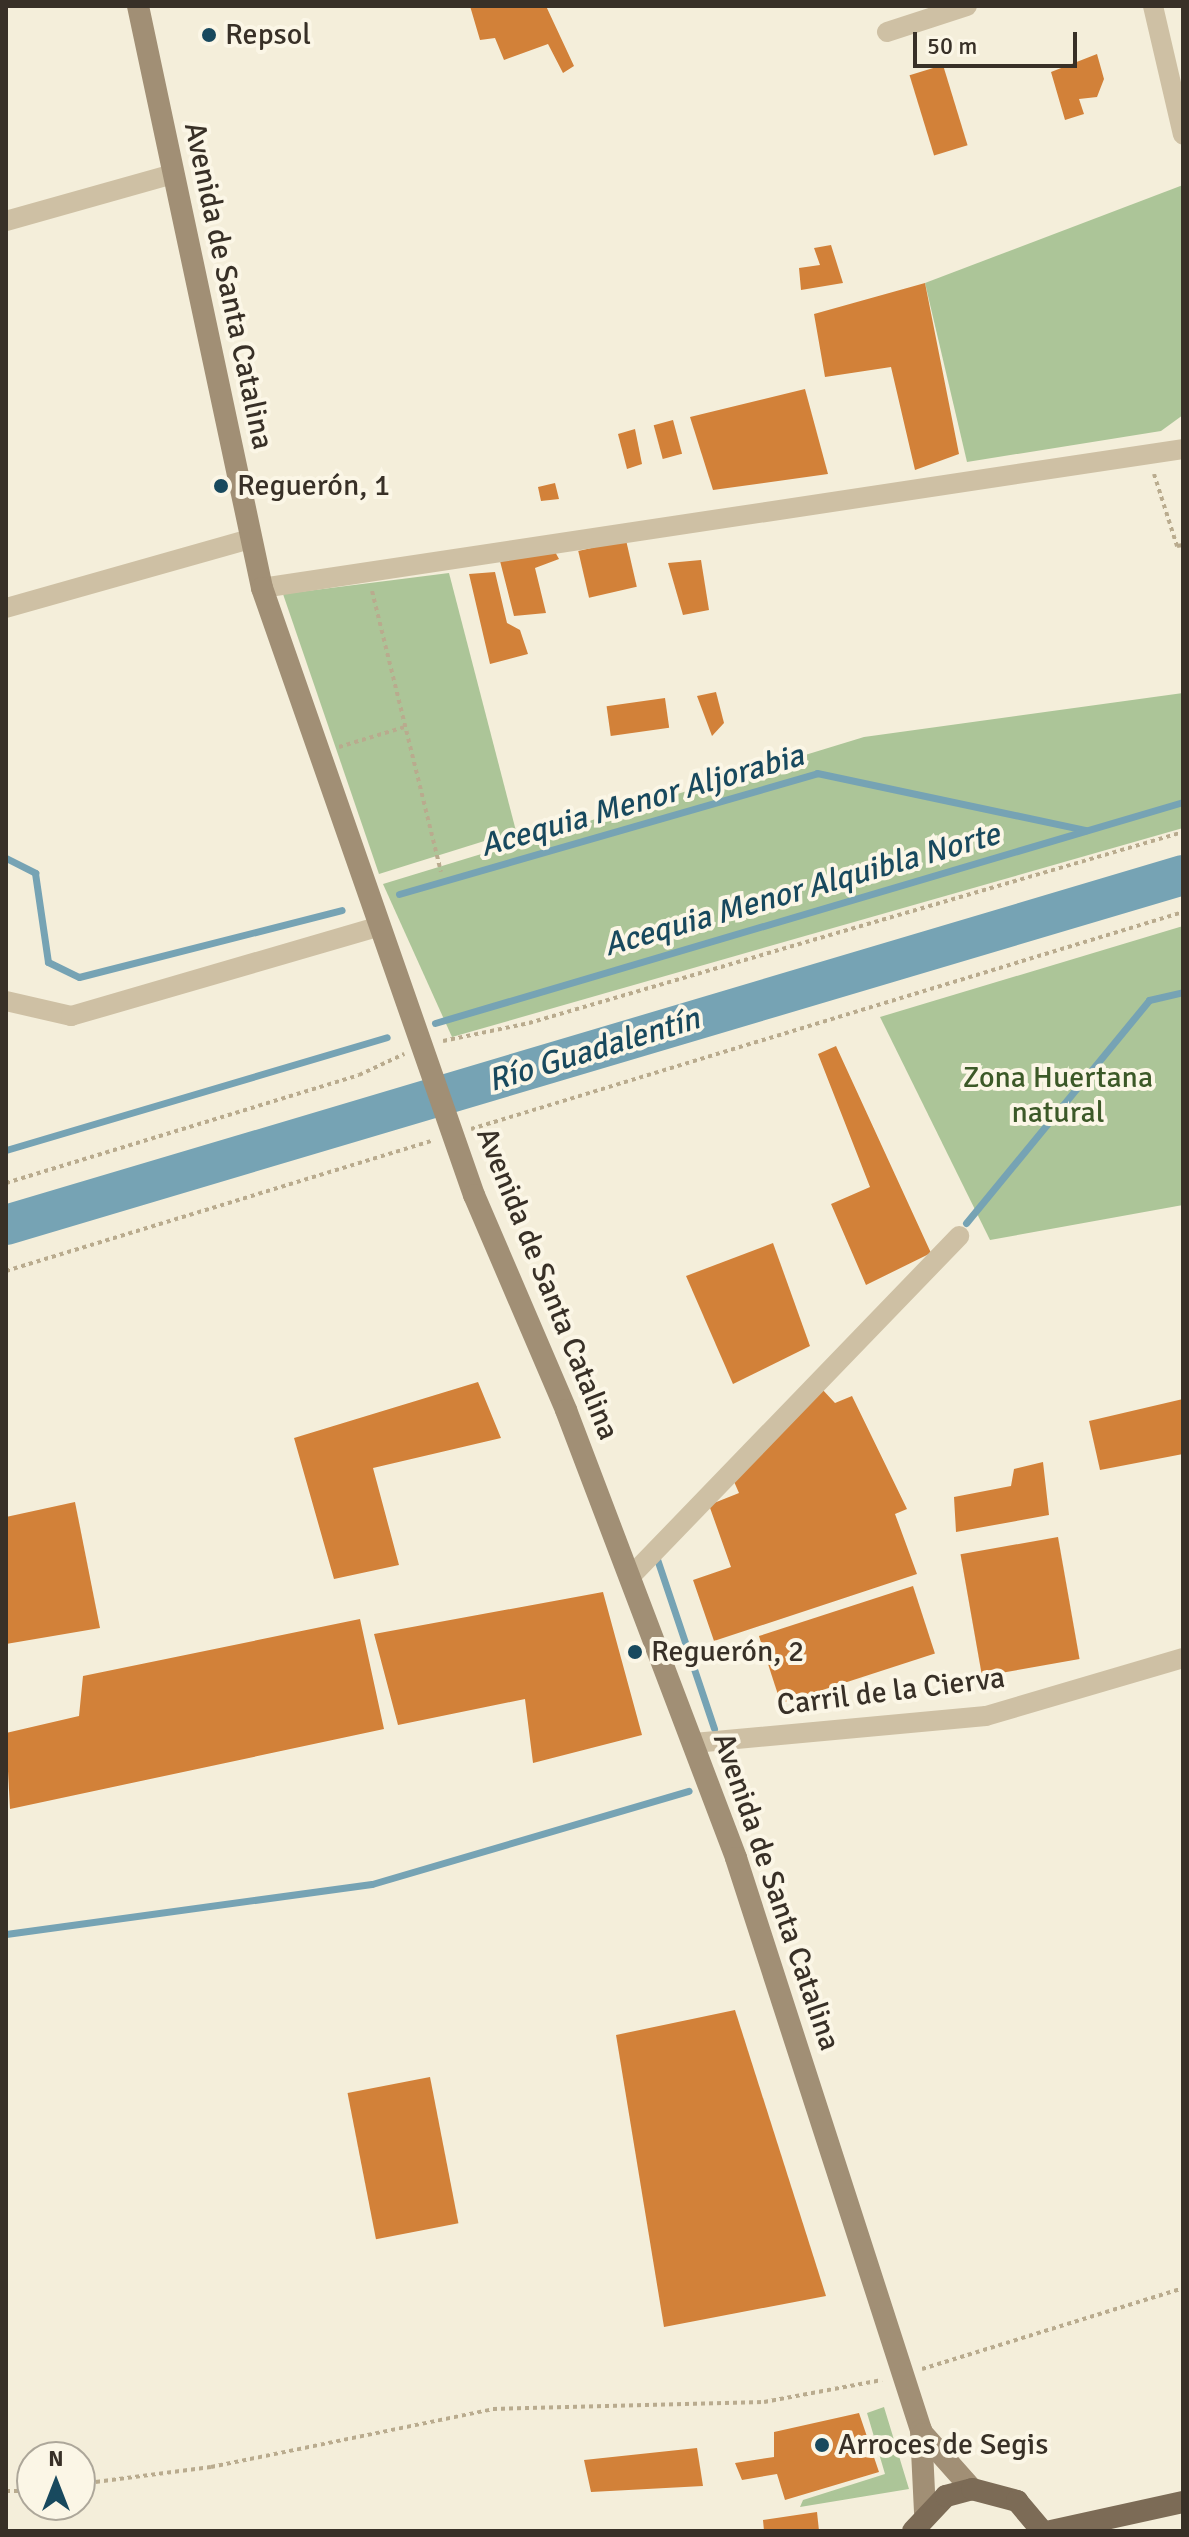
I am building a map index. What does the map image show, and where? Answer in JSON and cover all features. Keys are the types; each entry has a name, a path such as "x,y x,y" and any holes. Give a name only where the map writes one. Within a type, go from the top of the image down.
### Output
{"main road":[{"name":"Avenida de Santa Catalina","path":"138,6 262,588 329,754 378,927 430,1050 452,1132 694,1743 921,2430 919,2522"},
{"name":"Avenida de Santa Catalina","path":"921,2430 972,2489"},
{"path":"919,2522 972,2489 1017,2501 1042,2531"},
{"path":"1051,2531 1183,2502"}],"street":[{"path":"887,32 967,6"},
{"path":"1153,6 1183,135"},
{"path":"6,221 173,174"},
{"path":"262,588 369,577 1183,449"},
{"path":"6,608 250,539"},
{"path":"6,1001 71,1016 378,927"},
{"path":"630,1577 959,1236"},
{"name":"Carril de la Cierva","path":"694,1743 986,1716 1183,1658"}],"path":[{"path":"1148,454 1177,546 1183,545"},
{"path":"369,577 441,872"},
{"path":"329,754 405,727"},
{"path":"6,1183 359,1075 430,1050 1183,832"},
{"path":"6,1271 452,1132 1183,912"},
{"path":"96,2482 211,2467 493,2409 764,2402 903,2376 1183,2288"}],"green space":[{"path":"1183,185 1183,415 1161,431 967,462 925,283"},
{"path":"449,573 516,831 379,874 283,594"},
{"path":"1183,693 1183,828 452,1037 383,884 864,737"},
{"name":"Zona Huertana natural","path":"1183,926 1183,1205 990,1240 880,1017"},
{"path":"884,2407 909,2489 800,2507 803,2500 885,2474 867,2413"}],"building":[{"path":"470,6 546,6 574,66 563,73 548,44 504,60 495,38 480,40"},
{"path":"1097,54 1104,79 1097,97 1079,99 1084,114 1065,120 1051,72"},
{"path":"943,65 968,145 934,156 910,75"},
{"path":"831,245 843,283 801,290 799,268 820,265 814,248"},
{"path":"925,283 959,454 915,470 891,367 825,377 814,314"},
{"path":"805,389 828,474 713,490 690,417"},
{"path":"673,420 682,454 663,459 654,425"},
{"path":"635,429 642,464 627,469 618,434"},
{"path":"555,483 559,499 541,501 538,487"},
{"path":"626,540 637,587 589,598 578,551"},
{"path":"554,550 559,559 535,568 546,613 514,616 500,561"},
{"path":"701,560 709,610 683,615 668,563"},
{"path":"495,572 507,623 520,630 528,654 490,664 469,574"},
{"path":"716,692 724,723 712,736 697,696"},
{"path":"665,698 669,728 611,736 607,706"},
{"path":"836,1046 931,1253 866,1285 831,1204 870,1187 818,1054"},
{"path":"773,1243 810,1346 733,1384 686,1276"},
{"path":"478,1382 501,1438 373,1468 399,1565 334,1579 294,1438"},
{"path":"821,1388 835,1403 852,1396 907,1509 895,1514 917,1574 714,1641 693,1580 731,1567 709,1505 739,1493 732,1477"},
{"path":"1183,1399 1183,1454 1100,1470 1089,1421"},
{"path":"1043,1462 1049,1515 956,1532 954,1497 1011,1486 1014,1469"},
{"path":"75,1502 100,1628 6,1644 6,1517"},
{"path":"1058,1537 1080,1659 982,1676 961,1554"},
{"path":"913,1586 935,1654 781,1704 759,1636"},
{"path":"603,1592 642,1735 533,1763 525,1699 398,1725 374,1634"},
{"path":"360,1619 384,1729 10,1809 6,1733 79,1716 83,1676"},
{"path":"735,2010 826,2296 664,2327 616,2035"},
{"path":"430,2077 458,2223 376,2239 348,2093"},
{"name":"Arroces de Segis","path":"859,2413 879,2472 785,2500 777,2474 742,2480 735,2463 774,2457 774,2432"},
{"path":"697,2448 703,2486 591,2492 584,2460"},
{"path":"817,2512 819,2531 764,2531 763,2520"}],"waterway":[{"name":"Acequia Menor Aljorabia","path":"399,894 817,773 1086,830"},
{"name":"Acequia Menor Alquibla Norte","path":"435,1023 1183,802"},
{"name":"Acequia Menor Aljorabia","path":"6,858 35,873 48,962 79,977 342,910"},
{"name":"Río Guadalentín","path":"6,1225 1183,875"},
{"path":"966,1223 1149,1000 1183,992"},
{"name":"Acequia Menor Alquibla Norte","path":"6,1150 387,1037"},
{"path":"656,1556 714,1728"},
{"path":"722,1750 731,1778"},
{"path":"6,1934 372,1884 689,1791"}],"place":[{"name":"Repsol","path":"209,35"},
{"name":"Reguerón, 1","path":"221,486"},
{"name":"Reguerón, 2","path":"635,1652"},
{"name":"Arroces de Segis","path":"822,2445"}]}
